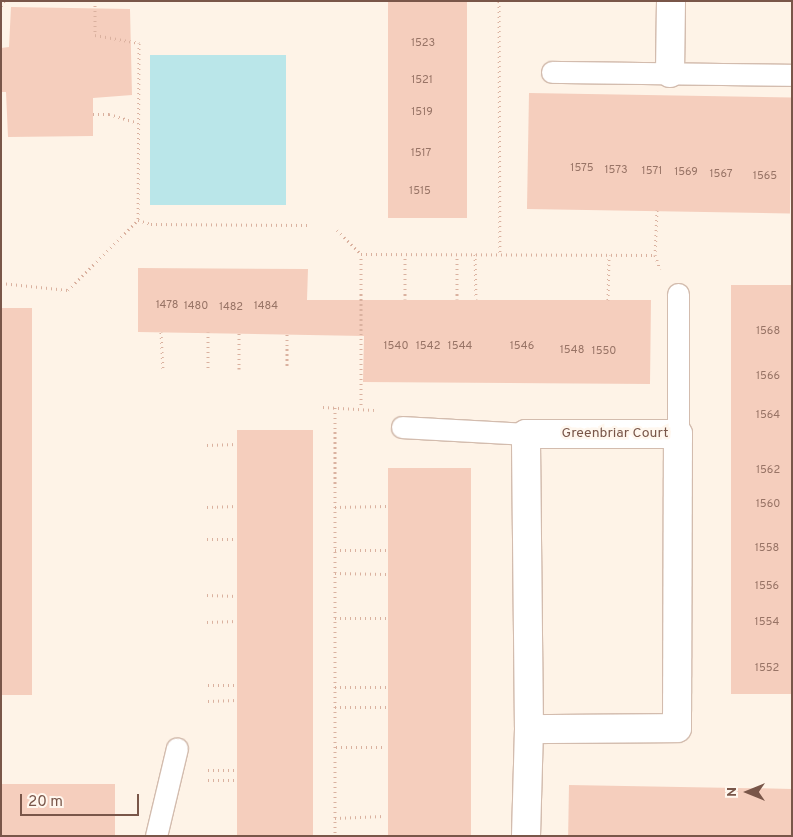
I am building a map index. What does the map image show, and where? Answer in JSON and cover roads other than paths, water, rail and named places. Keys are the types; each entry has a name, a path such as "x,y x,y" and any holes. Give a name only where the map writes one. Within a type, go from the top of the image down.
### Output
{"street":[{"path":"670,1 670,73"},
{"path":"526,434 530,729 526,836"},
{"name":"Greenbriar Court","path":"526,434 678,434 677,728 530,729"}],"lane":[{"path":"552,72 792,75"},
{"path":"678,294 678,434"},
{"path":"402,427 526,434"},
{"path":"156,836 177,748"}],"water":[{"path":"150,55 286,55 286,205 150,205"}]}
